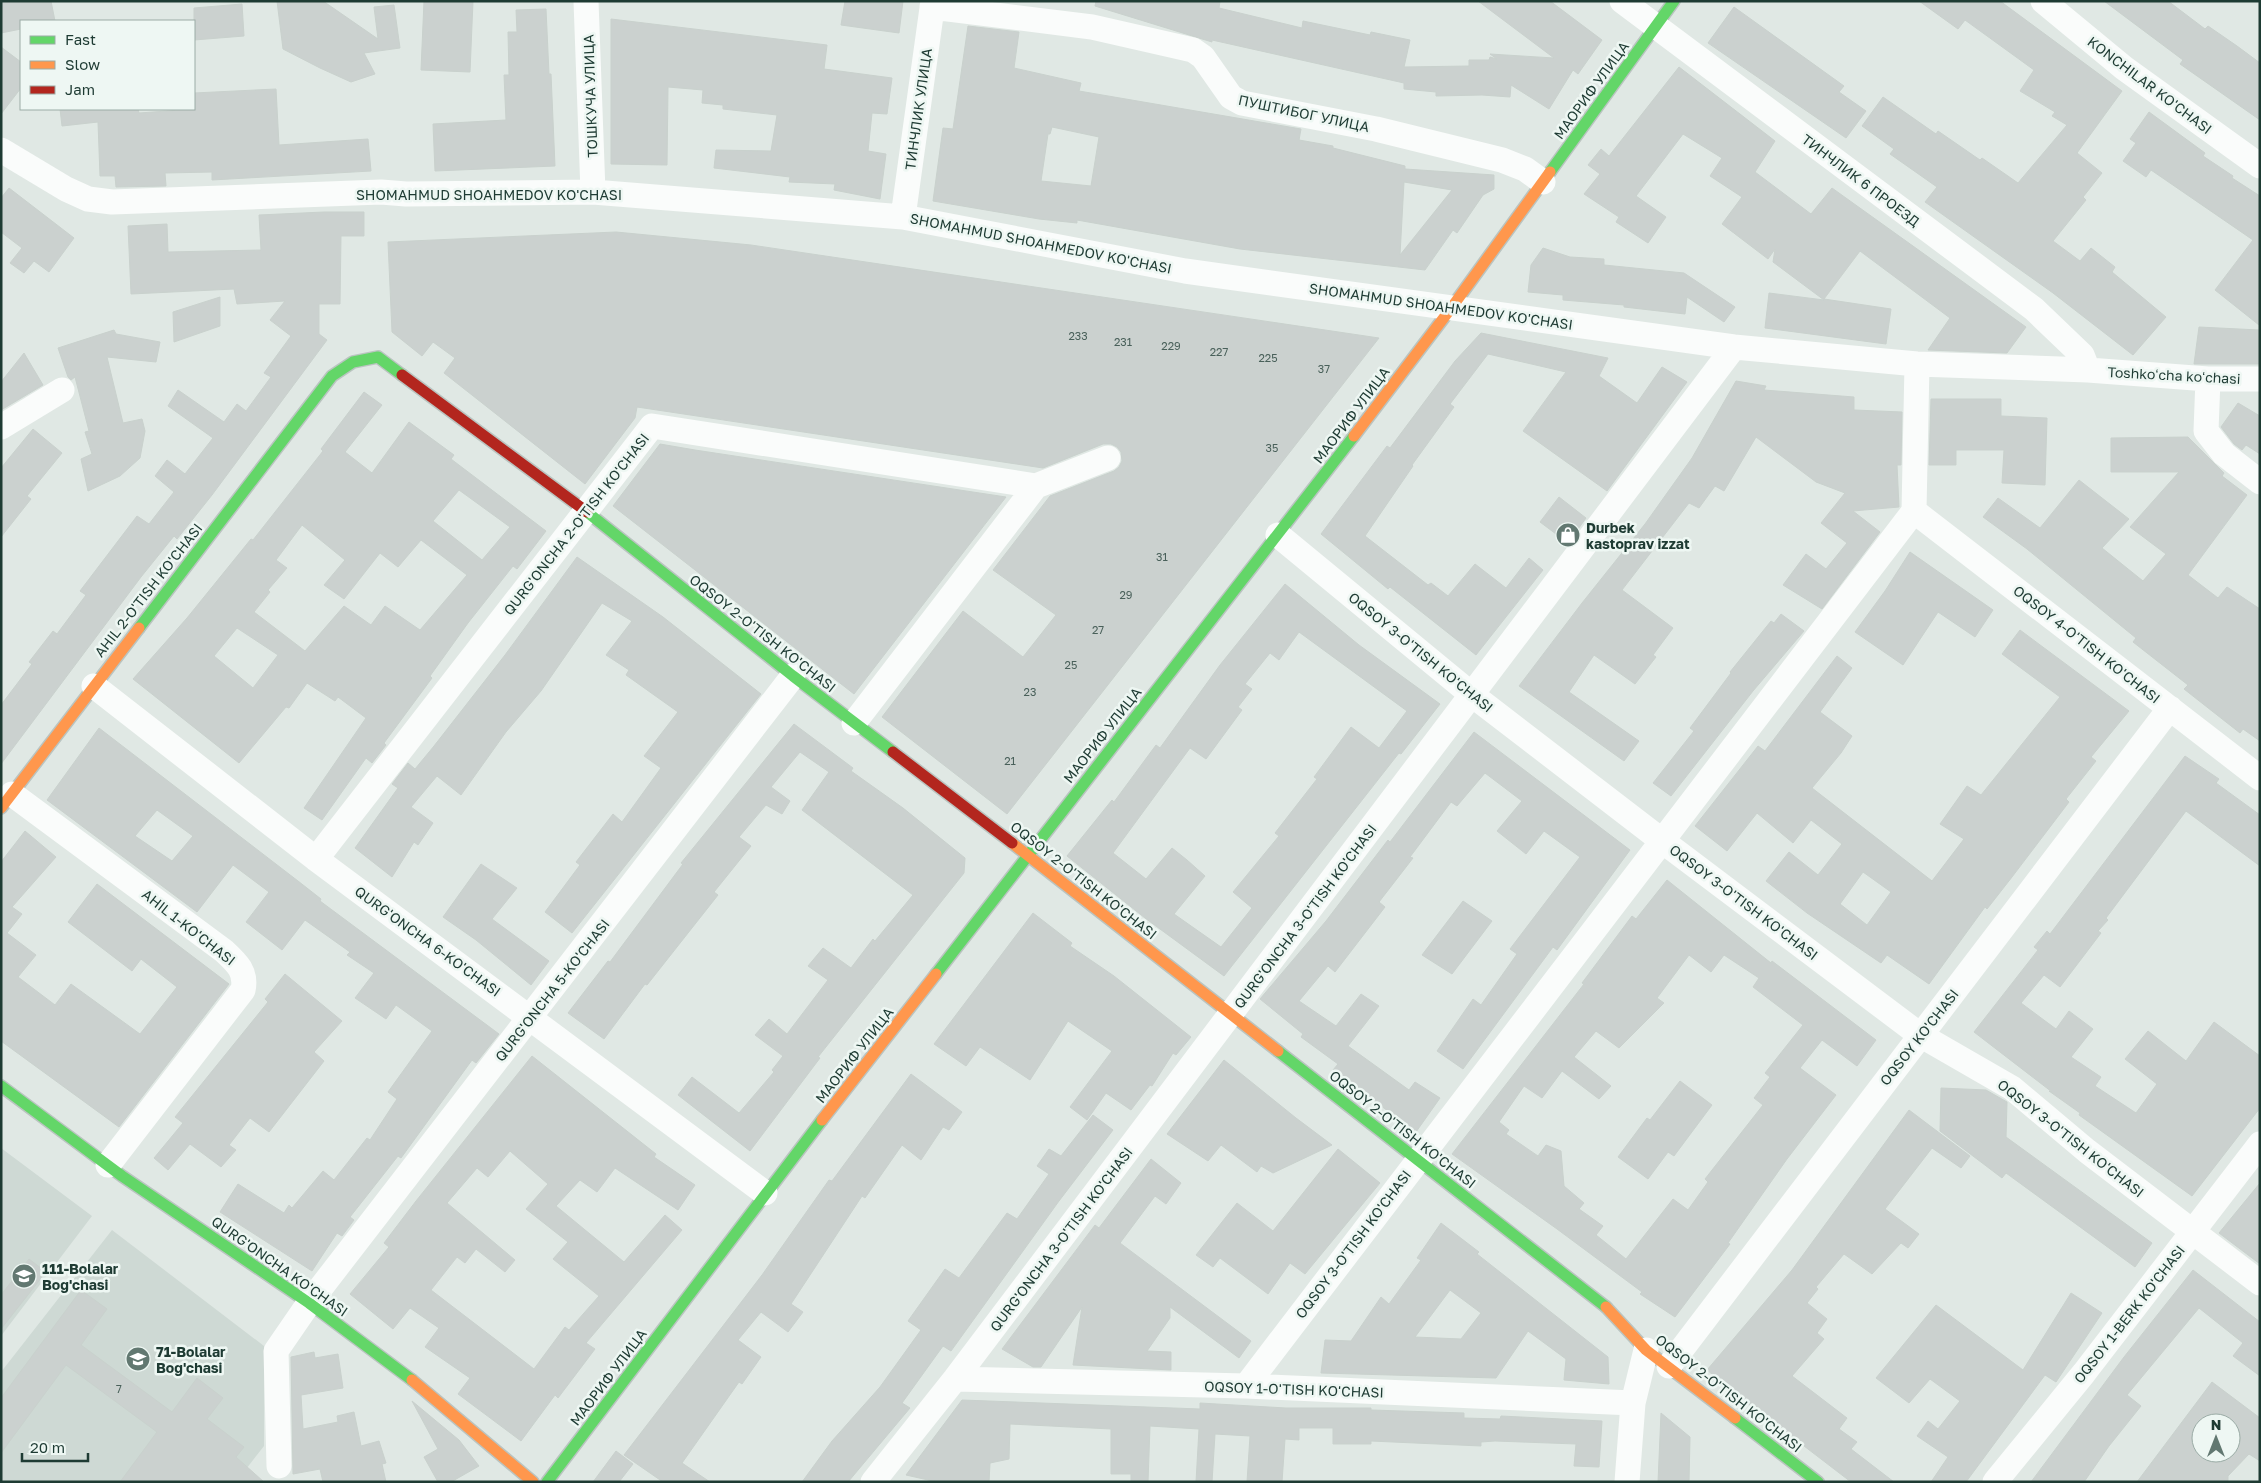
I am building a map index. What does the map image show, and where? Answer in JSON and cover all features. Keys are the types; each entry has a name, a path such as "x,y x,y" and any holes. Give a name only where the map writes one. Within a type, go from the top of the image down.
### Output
{"street":[{"name":"ТОШКУЧА УЛИЦА","path":"586,1 593,192"},
{"name":"ТИНЧЛИК 6 ПРОЕЗД","path":"1622,1 2034,309 2082,355 2088,370"},
{"name":"МАОРИФ УЛИЦА","path":"547,1482 766,1193 1278,535 1452,307 1674,1"},
{"name":"KONCHILAR KO'CHASI","path":"2043,1 2124,68 2260,166"},
{"name":"ПУШТИБОГ УЛИЦА","path":"932,4 1092,27 1193,50 1203,58 1231,97 1242,103 1376,129 1502,160 1525,169 1543,182"},
{"name":"ТИНЧЛИК УЛИЦА","path":"903,217 932,4"},
{"name":"SHOMAHMUD SHOAHMEDOV KO'CHASI","path":"1,150 73,192 88,199 112,202 382,192 406,194 593,192 903,217 1185,271 1734,348 1917,364 2088,370"},
{"name":"QURG'ONCHA 3-O'TISH KO'CHASI","path":"873,1482 955,1379 1734,348"},
{"name":"OQSOY 2-O'TISH KO'CHASI","path":"320,391 332,376 346,364 361,358 378,357 586,511 854,723 1028,855 1611,1311 1646,1350 1818,1482"},
{"path":"1914,511 1917,364"},
{"name":"Toshkoʻcha koʻchasi","path":"2088,370 2208,379 2260,379"},
{"path":"2208,379 2206,431 2224,454 2260,482"},
{"path":"1,427 62,390"},
{"name":"AHIL 2-O'TISH KO'CHASI","path":"7,801 320,391"},
{"name":"QURG'ONCHA 2-O'TISH KO'CHASI","path":"316,859 652,426 1036,486"},
{"path":"854,723 1036,486 1108,458"},
{"name":"OQSOY 3-O'TISH KO'CHASI","path":"1246,1386 1417,1159 1768,704 1914,511"},
{"name":"OQSOY 4-O'TISH KO'CHASI","path":"1914,511 2260,778"},
{"name":"OQSOY 3-O'TISH KO'CHASI","path":"1278,535 1471,694 1662,840 1920,1035 2012,1088 2087,1151 2260,1283"},
{"name":"QURG'ONCHA 5-KO'CHASI","path":"279,1466 276,1350 309,1303 794,676"},
{"name":"QURG'ONCHA 6-KO'CHASI","path":"94,686 316,859 766,1193"},
{"name":"OQSOY KO'CHASI","path":"1669,1366 2170,708"},
{"name":"AHIL 1-KO'CHASI","path":"7,801 224,951 242,969 245,979 243,990 108,1165"},
{"name":"QURG'ONCHA KO'CHASI","path":"1,1086 108,1165 309,1303 414,1382 533,1482"},
{"name":"OQSOY 1-BERK KO'CHASI","path":"1996,1482 2084,1373 2260,1144"},
{"path":"1627,1482 1633,1404 1646,1350"},
{"name":"OQSOY 1-O'TISH KO'CHASI","path":"955,1379 1246,1386 1633,1404"}],"shaded area":[{"name":"111-Bolalar Bog'chasi","path":"1,1148 92,1216 1,1336"},
{"name":"71-Bolalar Bog'chasi","path":"112,1230 264,1346 264,1446 236,1482 1,1482 1,1372"}],"building":[{"path":"1,1 51,1 55,20 20,20 20,29 1,33"},
{"path":"277,1 323,1 378,39 374,7 394,5 400,48 364,53 375,74 351,82 283,49"},
{"path":"424,1 473,1 470,72 421,70"},
{"path":"845,1 903,1 899,33 841,25"},
{"path":"1096,1 1220,1 1219,8 1302,28 1303,21 1370,35 1371,32 1410,40 1404,67 1469,66 1469,60 1489,60 1490,57 1497,59 1490,54 1554,58 1478,1 1550,1 1602,40 1578,74 1573,70 1549,109 1511,85 1510,97 1482,95 1436,96 1436,92 1404,89 1404,83 1212,40 1212,42 1095,6"},
{"path":"1919,1 2000,1 2122,91 2077,153 2102,173 2083,197 2086,200 2053,241 2080,261 2091,248 2115,267 2112,272 2166,317 2133,355 2053,293 1925,202 1937,187 1890,154 1894,149 1862,126 1883,97 1936,134 1938,131 2018,183 2067,125 2052,116 2055,112 2020,91 2034,70 1965,20 1958,29"},
{"path":"2104,1 2168,1 2205,29 2208,26 2260,63 2260,120 2180,64 2183,60"},
{"path":"242,4 244,36 195,40 194,8"},
{"path":"1734,7 1844,86 1839,92 1866,111 1846,138 1708,43"},
{"path":"546,9 555,166 435,171 433,124 506,120 504,75 509,75 508,32 517,32 516,10"},
{"path":"611,19 827,45 824,69 892,78 887,114 872,113 868,151 886,154 880,199 834,190 835,184 789,182 790,177 714,168 716,150 771,151 777,115 723,109 723,105 702,103 703,90 668,87 667,165 611,164"},
{"path":"968,26 1019,32 1014,68 1081,83 1079,91 1301,129 1299,140 1333,146 1333,148 1405,166 1405,169 1494,175 1494,189 1483,195 1457,233 1453,230 1425,270 1240,249 1077,220 1077,223 1039,219 933,201 943,128 953,129","holes":["1052,127 1099,137 1091,186 1041,181 1048,134 1050,134","1404,182 1452,190 1400,255"]},
{"path":"1,47 20,61 20,89 1,114"},
{"path":"1679,67 1775,141 1755,172 1811,214 1832,188 2026,327 2007,353 1928,350 1950,318 1860,251 1824,299 1891,309 1886,344 1765,328 1769,293 1824,300 1773,262 1775,249 1768,259 1722,224 1742,197 1710,176 1722,158 1683,134 1636,196 1666,217 1648,243 1616,222 1619,217 1584,194 1600,174 1588,165 1601,149 1609,156"},
{"path":"276,89 279,145 368,139 371,171 212,180 212,172 165,173 166,186 116,187 115,176 100,176 98,122 62,126 60,110 138,110 139,113 195,110 195,93"},
{"path":"2149,112 2205,153 2203,156 2233,176 2232,178 2260,196 2259,325 2215,290 2253,240 2151,170 2146,177 2123,161 2136,143 2130,139"},
{"path":"9,188 74,238 49,272 34,261 24,273 10,263 22,248 1,232 1,198"},
{"path":"364,212 364,236 341,236 340,304 319,304 319,334 327,340 212,495 177,539 174,536 141,577 1,764 1,705 32,664 29,662 53,631 57,634 86,595 80,591 137,516 149,524 174,492 155,476 167,460 185,474 213,438 168,406 178,390 224,422 237,404 246,411 271,377 264,373 291,336 270,320 285,301 237,304 234,289 131,294 128,226 167,224 168,252 261,250 259,215"},
{"path":"616,232 751,245 1379,338 1007,814 882,717 963,611 1023,657 1056,615 993,570 1050,496 1114,471 1122,461 1121,452 1111,444 1103,444 1043,468 637,407 635,418 585,484 444,373 455,358 433,342 422,356 392,332 388,242"},
{"path":"1543,248 1570,257 1604,259 1604,265 1684,273 1735,307 1724,322 1687,297 1685,314 1624,307 1624,305 1563,300 1563,295 1528,292 1531,265"},
{"path":"220,297 220,326 174,342 173,312"},
{"path":"2199,327 2259,330 2260,364 2194,364"},
{"path":"114,330 116,334 160,342 156,362 107,357 123,423 142,419 145,431 140,458 120,476 88,491 81,459 92,454 85,432 89,431 75,377 71,380 68,377 58,348"},
{"path":"1481,333 1608,358 1599,376 1637,403 1662,367 1687,382 1607,491 1523,431 1566,372 1488,354 1450,404 1454,407 1412,465 1365,536 1428,585 1431,583 1448,596 1475,564 1506,588 1529,558 1543,570 1476,655 1390,587 1388,589 1321,534 1387,446 1390,448 1455,361"},
{"path":"24,353 43,385 1,410 1,382"},
{"path":"1736,381 1766,386 1764,390 1854,397 1854,410 1902,412 1901,465 1897,465 1899,507 1853,511 1880,532 1822,609 1783,585 1806,554 1826,569 1847,543 1821,523 1845,493 1816,482 1756,437 1724,491 1715,486 1699,508 1689,503 1622,590 1673,628 1653,655 1656,657 1635,684 1594,655 1569,692 1639,741 1624,761 1519,686 1645,524 1692,458"},
{"path":"364,392 382,405 345,452 372,473 409,422 454,455 451,459 546,531 517,569 513,566 468,623 430,676 432,678 384,743 386,745 372,763 366,758 322,820 304,808 366,718 338,697 335,701 307,683 289,708 286,707 239,763 133,679 187,618 251,539 253,540 323,451 321,449","holes":["459,490 510,527 482,560 433,521","302,525 345,560 324,585 344,599 380,553 398,567 421,540 467,575 420,630 385,606 371,625 344,606 305,651 254,612 270,592 268,590 287,568 276,560","237,628 278,655 253,688 214,656"]},
{"path":"1931,399 2001,399 2001,416 2047,418 2045,485 2002,483 2004,450 1956,450 1956,465 1929,465"},
{"path":"2238,403 2260,416 2260,454 2246,445 2242,450 2234,444 2221,427"},
{"path":"33,429 62,453 27,496 31,499 1,537 1,468"},
{"path":"2188,437 2224,473 2222,476 2247,495 2188,575 2218,598 2227,587 2260,609 2260,741 2243,729 2240,733 2184,689 2188,685 2133,642 2136,638 2027,549 1983,517 1998,498 2040,528 2079,480 2129,519 2102,548 2143,581 2166,554 2130,527 2179,472 2111,472 2111,438"},
{"path":"660,444 1006,497 854,694 613,506"},
{"path":"1559,497 1586,518 1568,543 1540,522"},
{"path":"1910,552 1993,610 1975,637 1938,612 1903,665 1855,632"},
{"path":"577,557 663,617 761,694 572,933 545,912 580,865 576,862 613,814 622,822 661,768 644,756 678,712 626,675 629,670 606,655 632,621 602,603 541,691 506,732 461,795 437,776 411,807 433,823 418,845 414,842 392,877 355,848 398,788 392,784 408,763 415,769 434,746 505,655"},
{"path":"1285,584 1359,645 1440,704 1401,754 1399,753 1224,976 1145,918 1067,856 1112,800 1114,802 1156,745 1160,748 1220,665","holes":["1299,632 1407,711 1379,748 1351,727 1314,777 1317,779 1275,833 1279,836 1233,892 1252,908 1221,947 1174,914 1205,876 1187,860 1172,848 1146,879 1113,853 1190,748 1206,759 1242,710 1238,707 1252,689 1245,684 1270,653 1279,660"]},
{"path":"1781,614 1804,631 1753,691 1671,796 1653,783 1694,731 1690,728 1730,672 1771,621 1774,623"},
{"path":"2020,630 2129,711 2091,757 2096,761 2066,799 2069,802 1987,909 1985,907 1929,984 1887,955 1881,963 1807,913 1766,881 1789,852 1818,875 1842,844 1811,820 1793,843 1757,813 1727,851 1695,826 1758,746 1765,751 1837,656 1852,668 1820,712 1852,736 1841,753 1812,788 1932,881 1964,839 1940,824 1967,786 1981,795 2060,697 2002,654","holes":["1863,872 1891,892 1867,925 1840,904"]},
{"path":"794,724 853,768 851,771 903,808 965,858 964,873 818,1057 820,1058 750,1151 678,1095 692,1077 739,1113 774,1072 772,1070 783,1056 755,1035 769,1019 787,1034 828,980 808,966 823,948 851,968 873,939 875,941 913,895 802,810 829,772 800,752 771,787 790,801 782,814 766,805 739,837 751,846 714,892 718,895 647,985 645,984 604,1039 568,1013 608,961 610,962 683,864 681,863"},
{"path":"99,728 321,899 320,901 499,1034 476,1063 472,1060 401,1158 398,1156 350,1217 354,1220 342,1236 337,1233 312,1271 220,1212 238,1184 284,1213 289,1205 292,1208 323,1171 334,1180 367,1138 370,1140 397,1099 388,1092 432,1031 396,1005 386,1019 355,998 374,973 347,955 350,952 305,920 282,950 246,922 269,892 233,865 197,912 47,800","holes":["157,810 193,836 172,861 135,836"]},
{"path":"1474,732 1630,850 1557,950 1553,947 1463,1069 1437,1051 1473,999 1481,1005 1517,954 1510,949 1580,857 1544,831 1526,854 1497,831 1522,801 1485,773 1457,806 1451,802 1410,857 1413,858 1379,902 1385,907 1335,972 1328,966 1299,1001 1336,1026 1361,994 1379,1006 1348,1046 1409,1090 1415,1082 1440,1098 1416,1132 1333,1070 1338,1064 1301,1037 1303,1034 1260,999 1326,921 1388,840 1390,842"},
{"path":"2185,756 2219,779 2216,783 2260,815 2260,866 2186,811 2106,918 2108,920 2098,931 2101,933 2060,987 2044,975 2021,1003 2056,1029 2069,1011 2093,1029 2071,1057 2101,1077 2095,1086 2136,1113 2157,1084 2125,1059 2148,1031 2186,1061 2214,1022 2260,1056 2260,1108 2192,1196 2079,1115 2080,1113 1974,1032 2038,950 2034,947 2047,931 2050,934"},
{"path":"25,831 56,857 12,907 22,914 7,933 36,955 18,977 55,1005 71,984 140,1034 177,987 141,959 132,971 68,922 97,884 229,984 119,1127 1,1041 1,862"},
{"path":"481,864 517,888 492,919 549,961 531,985 476,940 443,917"},
{"path":"1667,880 1771,963 1772,961 1876,1040 1857,1066 1822,1040 1800,1068 1836,1095 1787,1159 1728,1243 1730,1244 1675,1317 1640,1294 1642,1292 1452,1154 1584,984 1582,983 1632,916 1636,919","holes":["1689,955 1711,972 1724,955 1759,978 1753,987 1803,1025 1765,1073 1770,1077 1754,1098 1763,1105 1705,1179 1708,1182 1688,1210 1673,1199 1626,1259 1596,1235 1603,1226 1579,1209 1584,1203 1564,1186 1561,1151 1546,1145 1538,1156 1506,1134 1509,1130 1499,1122 1524,1086 1542,1098 1562,1071 1599,1099 1611,1086 1574,1057 1596,1031 1619,1048 1664,1003 1657,998"]},
{"path":"1463,901 1492,921 1452,974 1422,955"},
{"path":"1033,913 1072,943 1070,946 1114,976 1191,1037 1176,1055 1173,1053 1152,1086 1150,1085 1131,1110 1106,1093 1087,1120 1070,1107 1112,1051 1068,1021 1030,1080 980,1047 966,1066 934,1044"},
{"path":"285,974 342,1021 314,1052 324,1061 269,1132 250,1118 229,1145 236,1150 221,1167 190,1144 168,1170 154,1158 183,1123 175,1117 268,1002 265,999"},
{"path":"532,1056 656,1154 654,1157 695,1185 678,1210 615,1168 597,1192 580,1180 556,1206 624,1262 665,1215 682,1230 586,1343 595,1349 558,1398 555,1395 521,1441 458,1394 470,1378 425,1347 439,1328 410,1308 393,1329 350,1294 389,1247 384,1243","holes":["510,1151 548,1184 526,1209 568,1242 553,1259 599,1296 569,1330 565,1327 534,1369 431,1290 457,1257 465,1263 476,1249 505,1272 515,1260 447,1203 477,1168 488,1177"]},
{"path":"1224,1060 1332,1145 1273,1173 1261,1166 1257,1172 1221,1145 1208,1161 1167,1134"},
{"path":"911,1074 962,1112 949,1130 943,1127 921,1160 902,1145 865,1198 862,1196 791,1304 803,1312 788,1332 761,1312 738,1340 761,1357 742,1384 739,1382 682,1463 710,1482 663,1482 624,1455 762,1275 829,1180 832,1181"},
{"path":"1680,1081 1712,1105 1674,1156 1668,1152 1648,1179 1618,1157 1647,1118 1650,1120"},
{"path":"1941,1088 1986,1090 2007,1102 2006,1137 2152,1243 2135,1267 2006,1173 2002,1178 1940,1131"},
{"path":"1909,1110 1970,1156 1961,1168 1932,1148 1885,1209 1919,1234 1908,1248 1901,1243 1872,1274 1844,1254 1816,1287 1818,1289 1807,1303 1827,1319 1817,1333 1824,1339 1792,1376 1847,1418 1839,1429 1857,1442 1851,1449 1894,1482 1851,1482 1760,1414 1707,1370 1792,1270"},
{"path":"1093,1115 1113,1130 1059,1201 951,1351 943,1346 902,1403 910,1408 848,1482 802,1482 832,1441 880,1387 921,1330 908,1321 945,1269 959,1278 1007,1213 1017,1219 1049,1174 1037,1166 1049,1149 1061,1156"},
{"path":"1338,1149 1380,1183 1305,1274 1290,1263 1268,1294 1220,1258 1213,1267 1196,1255 1237,1203 1273,1231"},
{"path":"1151,1159 1181,1183 1166,1204 1155,1196 1120,1243 1251,1341 1239,1358 1170,1307 1170,1318 1147,1351 1171,1352 1171,1370 1073,1365 1082,1307 1041,1367 1033,1367 1002,1349 1095,1225 1099,1228"},
{"path":"2260,1183 2260,1264 2219,1233"},
{"path":"1441,1223 1479,1252 1477,1254 1608,1357 1609,1384 1564,1380 1566,1359 1528,1331 1496,1378 1321,1373 1325,1340 1351,1341 1381,1297 1389,1304 1421,1260 1417,1258","holes":["1450,1290 1481,1313 1461,1339 1415,1337"]},
{"path":"29,1259 46,1272 1,1329 1,1295"},
{"path":"2193,1270 2260,1322 2260,1376 2233,1356 2243,1343 2199,1308 2127,1395 2141,1406 2109,1446 2084,1482 2031,1482 2124,1357"},
{"path":"81,1290 107,1309 81,1345 172,1412 197,1378 223,1398 207,1419 244,1447 236,1457 264,1482 120,1482 157,1432 66,1365 1,1453 1,1398"},
{"path":"2071,1293 2102,1313 2056,1382 2045,1375 1966,1482 1931,1482 1948,1457 1917,1436 1928,1421 1938,1429 1960,1401 1930,1379 1909,1403 1876,1378 1936,1305 2023,1370"},
{"path":"314,1352 315,1358 338,1354 343,1388 301,1395 303,1429 338,1422 337,1416 354,1412 361,1446 379,1441 386,1463 382,1464 386,1482 323,1482 320,1469 293,1474 291,1357"},
{"path":"2212,1382 2260,1418 2260,1461 2249,1454 2241,1462 2241,1413 2191,1413 2191,1463 2240,1463 2228,1476 2228,1482 2137,1482"},
{"path":"962,1400 1200,1409 1200,1403 1286,1408 1371,1408 1371,1410 1464,1413 1464,1418 1500,1419 1501,1416 1602,1421 1599,1467 1574,1466 1576,1444 1495,1441 1481,1442 1481,1446 1371,1441 1371,1444 1333,1444 1333,1428 1299,1428 1299,1440 1285,1439 1282,1482 1247,1482 1250,1436 1215,1434 1212,1482 1196,1482 1199,1429 1150,1426 1148,1482 1131,1482 1131,1474 1111,1474 1111,1429 1010,1424 1009,1459 990,1463 989,1482 937,1482 906,1475"},
{"path":"412,1401 459,1440 479,1466 451,1482 438,1482 424,1457 438,1449"},
{"path":"1661,1413 1690,1437 1689,1482 1658,1482"},
{"path":"616,1451 633,1464 619,1482 593,1482"}],"traffic: fast":[{"path":"1550,172 1674,1"},
{"path":"139,628 332,376 353,362 378,357 402,375"},
{"path":"936,974 1354,436"},
{"path":"587,512 793,676 893,752"},
{"path":"1278,1051 1606,1307"},
{"path":"1,1086 122,1176 309,1303 412,1380"},
{"path":"547,1482 822,1120"},
{"path":"1735,1418 1818,1482"}],"traffic: slow":[{"path":"1354,436 1452,307 1550,172"},
{"path":"1,808 139,628"},
{"path":"1012,843 1278,1051"},
{"path":"822,1120 936,974"},
{"path":"1606,1307 1646,1350 1735,1418"},
{"path":"412,1380 533,1482"}],"traffic: jam":[{"path":"402,375 587,512"},
{"path":"893,752 1012,843"}],"place":[{"name":"Durbek kastoprav izzat","path":"1568,535"},
{"name":"111-Bolalar Bog'chasi","path":"24,1276"},
{"name":"71-Bolalar Bog'chasi","path":"138,1359"}]}
